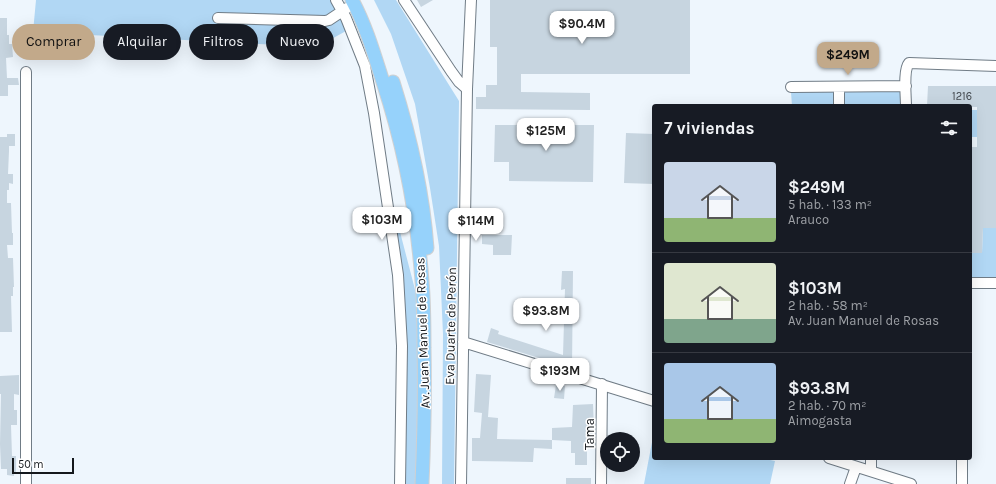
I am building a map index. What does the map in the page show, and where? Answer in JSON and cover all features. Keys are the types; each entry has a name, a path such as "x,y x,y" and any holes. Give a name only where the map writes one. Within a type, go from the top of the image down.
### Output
{"main road":[{"name":"Av. Juan Manuel de Rosas","path":"356,1 377,60 395,121 407,171 418,237 423,282 424,328 422,484"},
{"name":"Av. Juan Manuel de Rosas","path":"356,1 373,25 390,72 403,113 422,200 426,229 431,302 432,380 430,484"}],"street":[{"path":"336,0 346,18 365,66 374,113 398,275 402,346 400,484"},
{"path":"404,0 451,71 459,82 467,89"},
{"name":"Eva Duarte de Perón","path":"461,484 467,89 471,0"},
{"path":"218,18 324,21 329,20 356,1"},
{"path":"906,104 906,66 909,63 996,66"},
{"path":"26,72 26,484"},
{"path":"791,87 906,86"},
{"path":"838,104 839,87"},
{"path":"972,283 996,283"},
{"path":"463,342 652,400"},
{"name":"Tama","path":"601,484 602,384"},
{"path":"836,460 911,484"},
{"path":"871,460 871,471"},
{"path":"962,460 962,484"},
{"path":"850,484 856,466"}],"shaded area":[{"path":"36,0 332,0 346,31 334,38 334,24 266,24 266,44 258,44 258,24 189,24 189,40 181,40 181,24 103,24 103,36 95,35 95,24 34,24"},
{"path":"374,0 396,0 459,101 454,484 442,484 443,334 439,246 430,188 415,104 391,34"},
{"path":"900,89 901,104 842,104 841,91"},
{"path":"834,91 835,104 792,104 791,92"},
{"path":"972,110 977,110 977,137 972,137"},
{"path":"393,205 418,301 418,484 404,484"},
{"path":"983,228 996,228 996,282 972,282 972,253 982,253"},
{"path":"652,442 652,460 775,461 770,484 644,484"}],"building":[{"path":"417,0 433,0 421,7"},
{"path":"490,0 690,0 690,74 521,74 521,92 590,93 590,110 476,109 476,97 486,97 486,85 497,85 497,47 490,47"},
{"path":"0,18 7,18 7,35 9,35 9,44 12,44 12,57 6,58 7,78 18,78 19,85 8,85 8,96 0,96"},
{"path":"928,86 996,86 996,228 983,228 982,253 972,253 972,147 977,147 977,107 972,107 972,104 927,104"},
{"path":"495,125 594,125 593,182 509,181 509,162 494,162"},
{"path":"626,133 652,134 652,184 624,183"},
{"path":"7,134 15,134 15,146 9,146 8,174 13,174 13,184 9,183 9,190 7,190 7,203 11,203 13,245 7,245 8,258 13,258 14,287 13,296 11,296 12,332 0,332 0,137 7,137"},
{"path":"482,235 512,235 511,255 493,255 493,245 482,244"},
{"path":"562,271 573,271 572,368 487,342 491,328 499,331 498,334 563,355 565,289 561,290"},
{"path":"476,374 491,375 488,417 498,418 497,439 552,440 552,449 534,448 533,462 472,461 472,438 480,438 482,413 474,412"},
{"path":"19,375 19,395 14,394 14,410 17,410 17,425 11,425 12,456 16,456 16,473 14,472 14,476 7,475 7,469 1,469 0,376"},
{"path":"556,385 565,386 564,399 554,398"},
{"path":"593,404 594,428 592,441 587,441 587,465 575,465 575,453 571,453 571,441 552,440 552,428 572,427 573,405"},
{"path":"566,478 591,478 591,484 566,484"}]}
